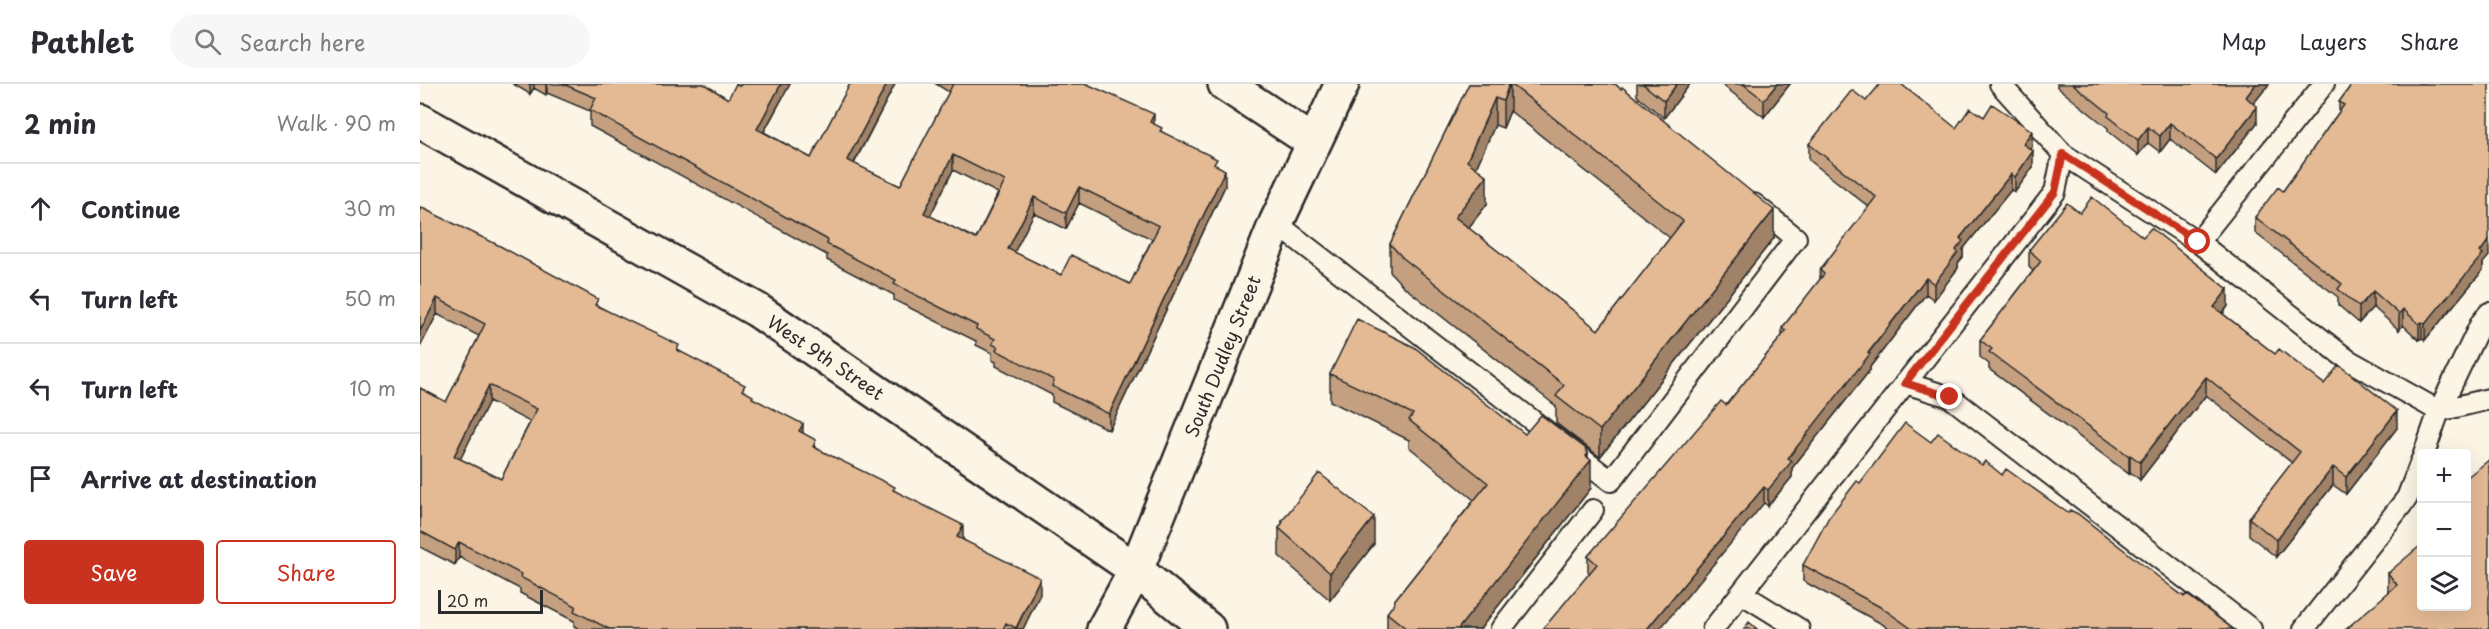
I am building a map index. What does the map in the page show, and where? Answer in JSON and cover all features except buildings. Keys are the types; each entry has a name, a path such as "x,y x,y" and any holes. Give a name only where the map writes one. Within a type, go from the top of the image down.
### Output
{"street":[{"path":"1225,84 1313,142"},
{"name":"South Dudley Street","path":"1104,629 1136,570 1276,223 1342,84"},
{"name":"West 9th Street","path":"420,121 757,310 1136,570 1208,629"}],"lane":[{"path":"2000,84 2063,154 2198,242 2348,360 2439,411 2489,399"},
{"path":"2198,242 2324,84"},
{"path":"1713,629 2055,192 2063,154"},
{"path":"1276,223 1611,481 1796,238 1741,194"},
{"path":"2425,449 2439,411 2481,323 2489,313"},
{"path":"1905,383 1950,397 2251,629"},
{"path":"2304,629 2407,498 2417,470"},
{"path":"1501,629 1593,510"},
{"path":"1741,593 1799,629"}],"route":[{"path":"1950,397 1905,383 2055,192 2063,154 2198,242"}]}
